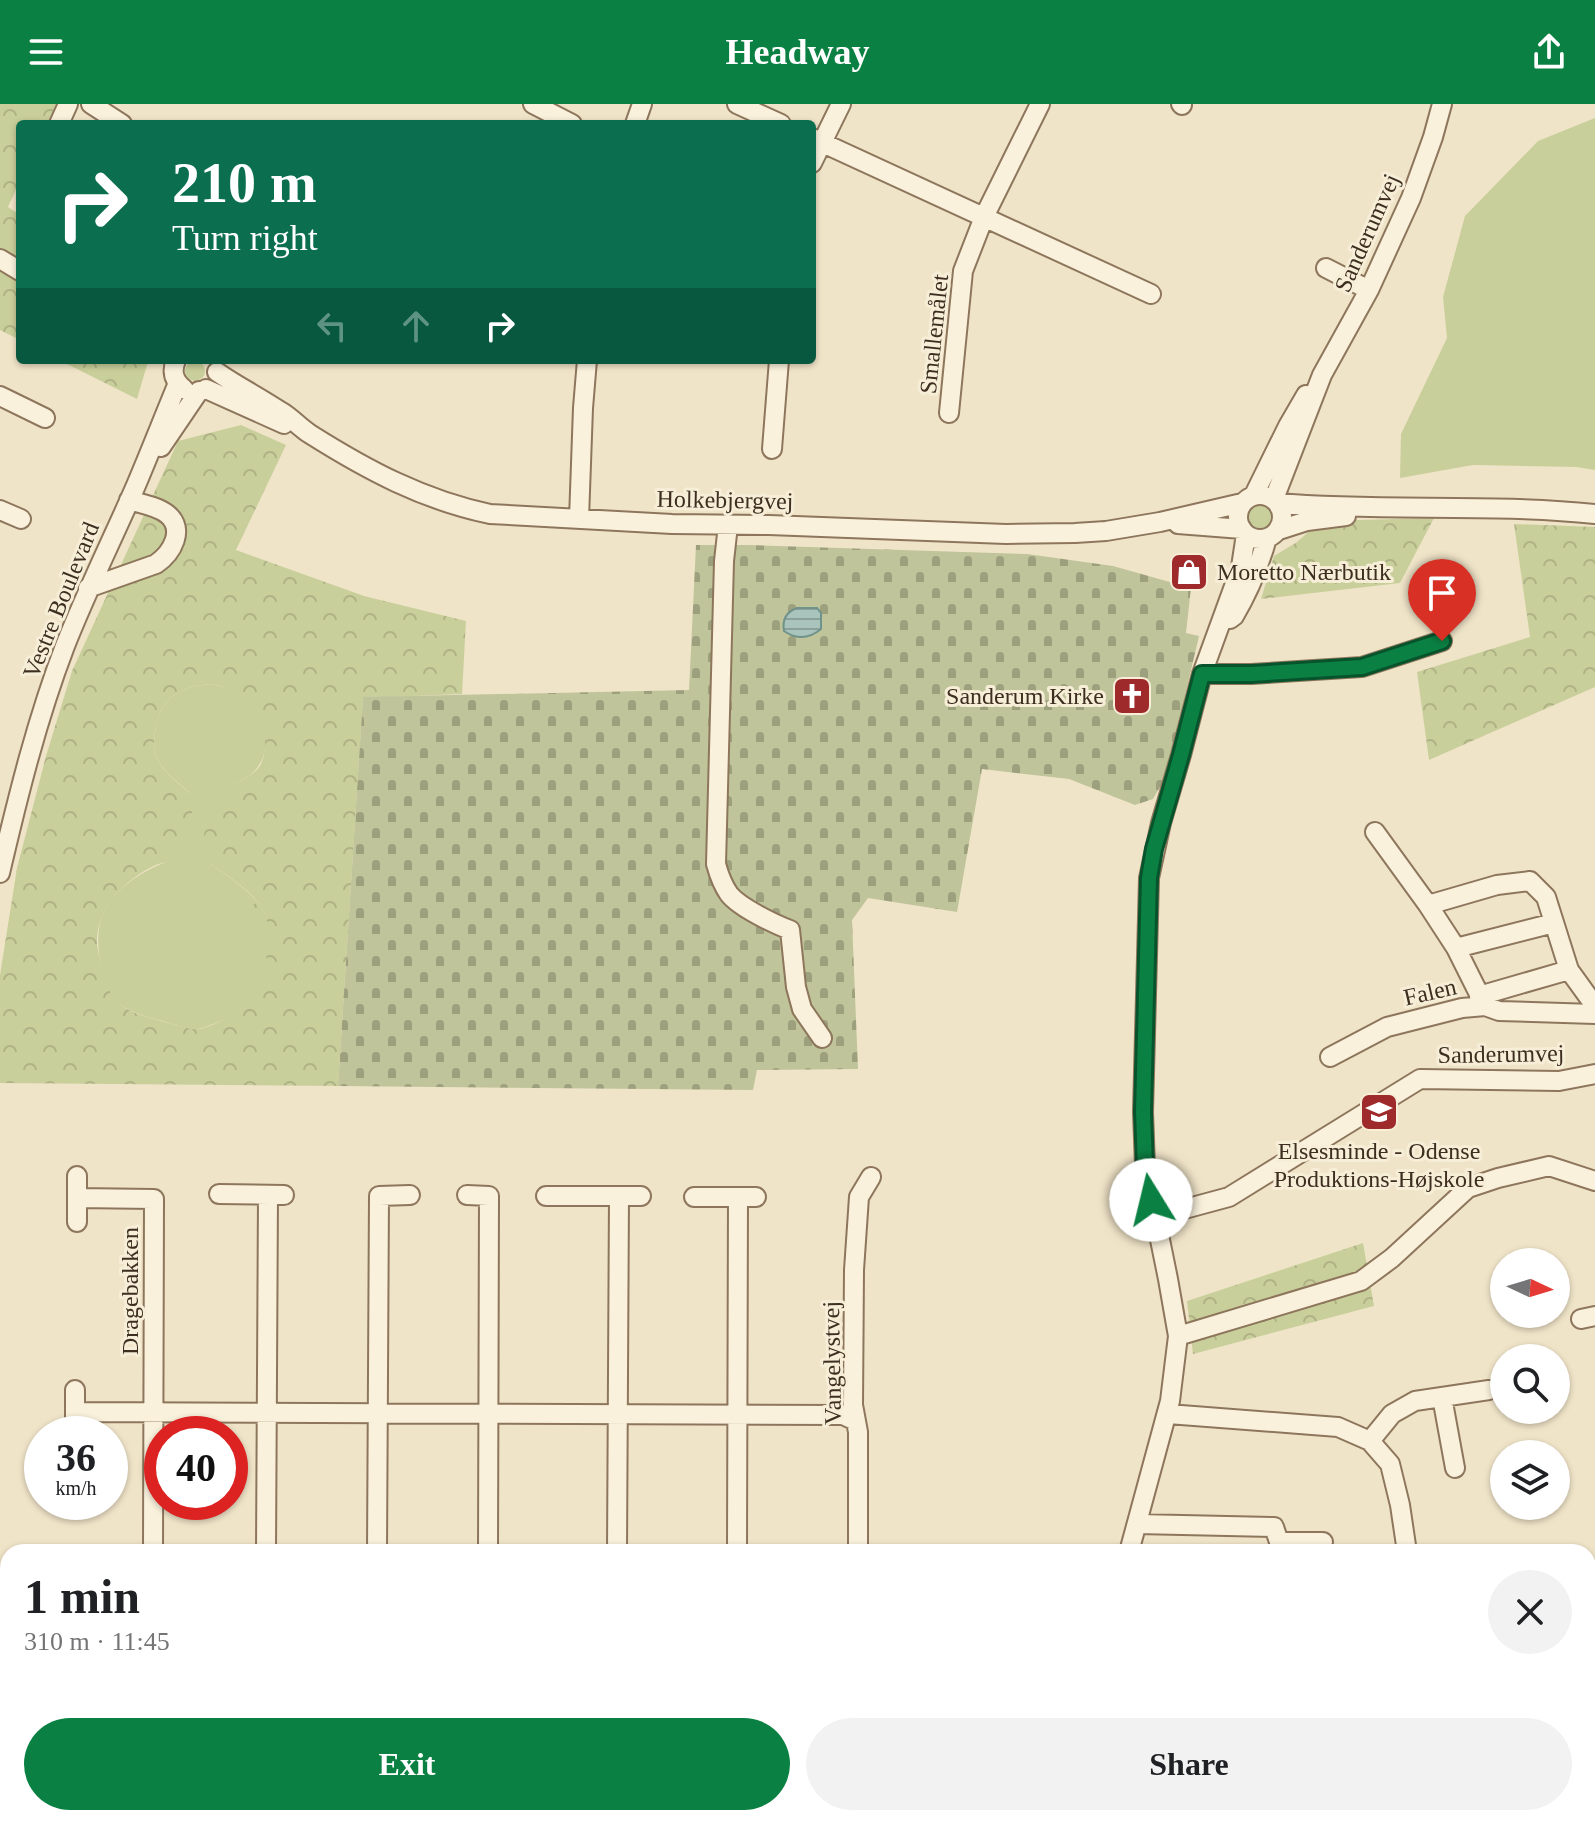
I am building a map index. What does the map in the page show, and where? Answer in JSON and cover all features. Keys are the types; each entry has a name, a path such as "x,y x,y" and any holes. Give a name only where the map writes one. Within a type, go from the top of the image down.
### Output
{"street":[{"path":"91,104 116,120"},
{"path":"533,104 564,120"},
{"path":"737,104 772,120"},
{"path":"841,104 816,140 1151,294"},
{"name":"Smallemålet","path":"949,413 963,271 984,217 1040,104"},
{"name":"Sanderumvej","path":"1248,499 1299,405 1322,375 1369,290 1411,198 1442,104"},
{"path":"1326,268 1369,290"},
{"path":"579,519 587,364"},
{"path":"772,449 779,364"},
{"name":"Holkebjergvej","path":"215,366 307,432 396,483 425,496 490,514 1006,534 1090,532 1160,522 1248,499"},
{"name":"Vestre Boulevard","path":"132,493 202,390 215,378 215,366"},
{"name":"Holkebjergvej","path":"172,368 187,390 202,390 307,432"},
{"name":"Vestre Boulevard","path":"0,873 19,793 64,649 132,493 172,368"},
{"name":"Sanderumvej","path":"1276,501 1322,375"},
{"path":"0,396 45,418"},
{"path":"88,588 156,564 173,548 176,534 172,520 165,512 132,493"},
{"path":"1131,1544 1168,1414 1178,1336 1145,1166 1143,1112 1149,878 1154,849 1202,674 1241,567 1244,532 1238,517 1248,499 1262,495 1276,501 1397,509 1500,508 1595,514"},
{"path":"1218,627 1234,616 1247,595 1283,516 1276,501"},
{"path":"1244,532 1259,539 1307,521 1397,509"},
{"path":"0,510 21,519"},
{"name":"Holkebjergvej","path":"1160,522 1244,532"},
{"path":"728,525 724,561 716,864 721,882 731,897 772,923 790,930 796,987 802,1009 822,1038"},
{"path":"1202,674 1362,667 1442,641"},
{"path":"1375,832 1456,948 1482,1001 1569,970"},
{"path":"1428,905 1497,885 1530,881 1546,897 1569,970 1595,1006"},
{"path":"1456,948 1554,923"},
{"name":"Falen","path":"1330,1057 1387,1027 1482,1001 1499,1011 1595,1014"},
{"name":"Sanderumvej","path":"1155,1217 1229,1197 1420,1079 1559,1081 1595,1074"},
{"path":"1178,1336 1361,1281 1392,1258 1468,1188 1549,1166 1595,1181"},
{"path":"77,1176 77,1222"},
{"name":"Vangelystvej","path":"858,1544 858,1432 853,1405 854,1270 859,1197 871,1177"},
{"path":"219,1194 276,1195 267,1413 266,1544"},
{"path":"377,1544 379,1196 410,1195"},
{"path":"467,1195 489,1196 488,1544"},
{"path":"546,1196 641,1196"},
{"path":"617,1544 619,1196"},
{"path":"694,1197 747,1197 737,1414 737,1544"},
{"name":"Dragebakken","path":"77,1198 154,1199 153,1544"},
{"path":"75,1390 75,1416"},
{"path":"1370,1441 1392,1414 1415,1401 1489,1390"},
{"path":"1442,1397 1455,1468"},
{"path":"75,1412 843,1415 856,1421"},
{"path":"1168,1414 1338,1427 1370,1441 1390,1464 1406,1544"},
{"path":"1137,1524 1274,1527 1279,1542 1323,1542"}],"green space":[{"path":"0,104 56,104 49,120 16,120 16,190 8,207 16,212 16,338 0,330"},
{"path":"1595,118 1595,470 1473,465 1400,478 1401,434 1447,338 1443,297 1465,216 1538,141"},
{"path":"67,364 148,364 137,399"},
{"path":"188,364 202,364 204,375 199,380 191,380 186,375"},
{"path":"241,425 286,445 236,550 364,596 466,621 462,694 363,698 338,1086 0,1083 0,975 17,868 46,756 72,671 178,441","holes":["211,684 248,698 258,712 265,738 265,749 258,768 216,802 207,823 204,844 209,863 244,888 262,908 267,923 268,947 263,973 244,1004 223,1020 192,1029 141,1015 116,1000 105,981 97,944 101,918 114,896 145,871 176,859 187,844 192,818 191,794 164,770 157,758 154,741 156,726 163,706 175,694 191,687"]},
{"path":"1260,504 1268,508 1272,516 1268,524 1260,528 1252,524 1248,516 1252,508"},
{"path":"1434,518 1400,583 1261,599 1274,556 1297,542 1321,521"},
{"path":"1514,524 1595,527 1595,687 1429,760 1417,672 1530,637"},
{"path":"696,545 1027,554 1113,566 1191,588 1186,633 1199,636 1166,777 1153,799 1135,805 1069,779 982,769 957,912 868,898 852,920 858,1069 757,1070 753,1090 338,1086 363,697 689,690"},
{"path":"211,684 247,697 256,707 265,732 263,758 254,771 235,784 209,863 261,906 267,918 269,947 262,977 247,1003 228,1018 194,1029 138,1014 116,1001 106,988 98,934 103,915 118,892 152,868 177,858 191,794 160,764 154,745 156,726 163,706 175,694 191,687"},
{"path":"256,903 261,919 242,924 237,913"},
{"path":"1363,1243 1374,1306 1193,1354 1187,1301"}],"water":[{"path":"797,608 817,608 821,613 821,629 803,637 784,631 786,617"}],"place":[{"name":"Moretto Nærbutik","path":"1189,572"},
{"name":"Sanderum Kirke","path":"1132,696"},
{"name":"Elsesminde - Odense Produktions-Højskole","path":"1379,1112"}],"route":[{"path":"1151,1200 1145,1166 1143,1112 1149,878 1154,849 1202,674 1362,667 1442,641"}]}
